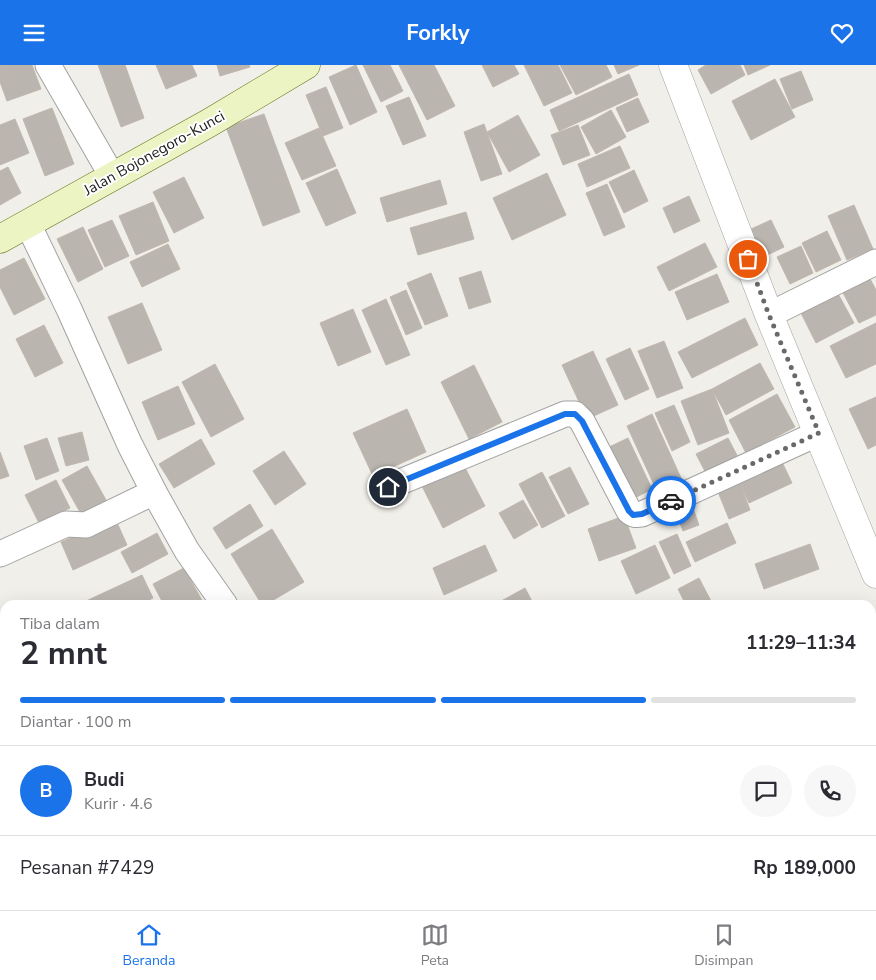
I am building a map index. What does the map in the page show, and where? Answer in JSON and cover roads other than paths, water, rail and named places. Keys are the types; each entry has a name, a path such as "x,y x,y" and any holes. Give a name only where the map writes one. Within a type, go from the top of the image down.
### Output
{"main road":[{"name":"Jalan Bojonegoro-Kunci","path":"0,239 209,123 306,65"}],"street":[{"path":"48,65 112,176"},
{"path":"672,65 769,315 876,573"},
{"path":"28,224 130,445 154,492 187,551 221,600"},
{"path":"769,315 876,262"},
{"path":"388,487 565,414 575,414 582,421 629,511 633,515 638,515 819,433"},
{"path":"0,554 66,524 86,525 92,523 154,492"}]}
